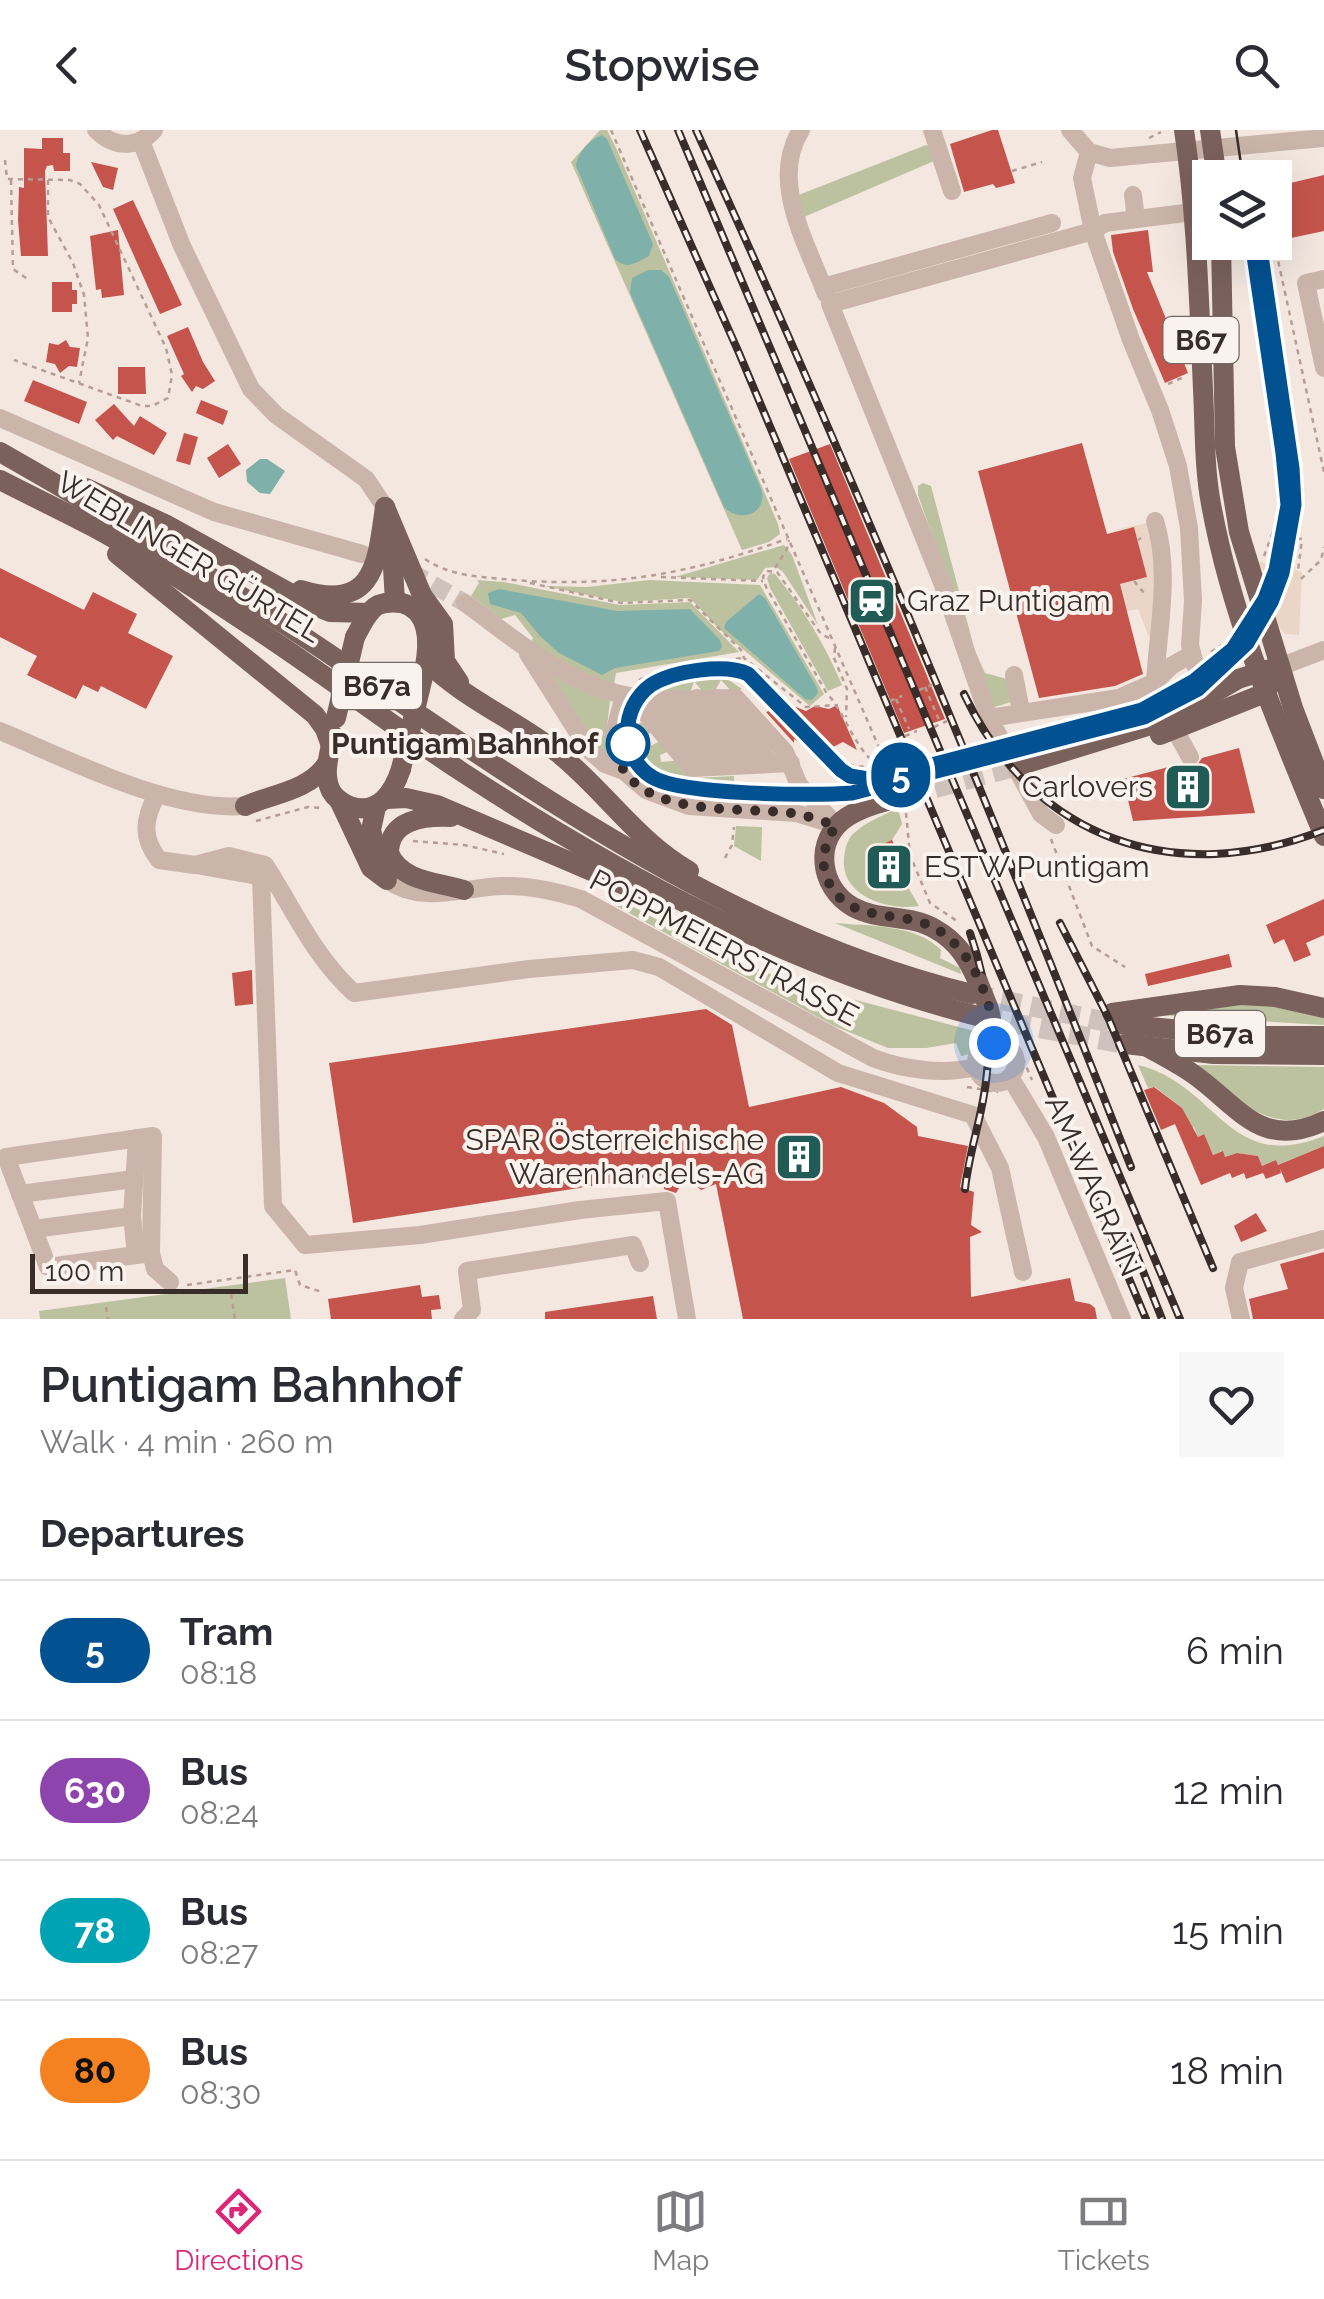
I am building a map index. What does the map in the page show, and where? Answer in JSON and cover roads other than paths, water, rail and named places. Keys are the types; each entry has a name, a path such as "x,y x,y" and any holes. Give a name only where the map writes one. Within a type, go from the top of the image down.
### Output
{"main road":[{"name":"B67","path":"1185,141 1192,203"},
{"name":"B67","path":"1196,260 1210,502 1227,581 1257,672 1324,836"},
{"name":"B67","path":"1221,260 1224,415 1239,532 1293,708 1324,789"},
{"path":"0,450 165,524 330,612 369,613"},
{"name":"WEBLINGER GÜRTEL","path":"0,450 160,545 605,836 676,877 851,957 975,988"},
{"name":"WEBLINGER GÜRTEL","path":"0,480 96,529 198,591 461,772 675,898 830,970 981,1017"},
{"path":"41,502 113,551 315,714 325,729 336,797 372,868 387,880"},
{"path":"270,581 317,595 354,591 369,578 377,562 385,507"},
{"path":"385,507 391,526 395,602"},
{"path":"385,507 422,595 442,624 445,661 456,679 480,700"},
{"path":"245,806 316,777 329,756 355,637 369,613 379,605 409,605 422,617 428,634 425,670 402,769 372,815 372,844 387,880"},
{"path":"1021,766 1166,720 1217,690 1257,672 1282,666"},
{"path":"1051,758 1074,757 1175,730 1265,693 1282,666"},
{"path":"425,670 480,700 556,751 649,841 755,916"},
{"path":"245,806 270,806 314,795 336,797 354,808 406,798 421,801 654,898 675,898"},
{"path":"905,802 856,812 836,826 828,840 824,864 828,881 838,896 863,912 921,922 940,931 963,952 994,1040"},
{"path":"463,818 432,816 407,822 394,834 389,847 392,860 408,874 464,890"},
{"path":"1118,1027 1240,995 1275,996 1324,1008"},
{"name":"B67a","path":"1118,1027 1232,1035 1324,1036"},
{"name":"B67a","path":"1118,1027 1150,1048 1214,1054 1324,1055"},
{"path":"1150,1048 1197,1077 1258,1126 1286,1132 1324,1121"}],"street":[{"path":"96,130 116,143 148,136 182,246 251,389 276,415 366,479 385,507"},
{"path":"801,130 791,147 788,194 943,584 989,718 1049,820"},
{"path":"932,130 952,191"},
{"path":"1070,130 1089,152 1121,158 1185,141 1324,138"},
{"path":"1089,152 1082,178 1094,231 1178,466 1205,650 1195,665 1210,687 1217,690"},
{"path":"1133,195 1136,219"},
{"path":"826,296 1023,240 1094,231 1106,223 1192,212"},
{"path":"1023,240 1052,223"},
{"path":"1324,279 1306,283 1324,368"},
{"path":"0,418 214,512 362,554"},
{"path":"1155,521 1160,535 1162,577 1156,682"},
{"path":"464,602 525,650 573,678 640,697 736,698 791,763 799,786 836,826"},
{"path":"525,650 577,736 605,764 624,770 646,790 689,806 796,813 836,826"},
{"path":"989,718 1119,698 1156,682 1171,666 1205,650"},
{"path":"1282,666 1324,650"},
{"path":"1014,674 1021,711"},
{"path":"640,697 721,767 791,763"},
{"path":"624,770 614,734 640,697"},
{"path":"677,698 721,767"},
{"path":"697,698 749,766"},
{"path":"716,698 771,764"},
{"path":"1175,730 1190,757"},
{"path":"0,732 157,794 211,807 245,806"},
{"path":"157,794 150,809 148,844 159,860 195,865 229,856 265,865 272,1206 305,1245 420,1235 667,1201 686,1319"},
{"path":"267,878 332,972 354,993 530,969 633,960 659,967 838,1073 973,1115 1000,1168 1023,1272"},
{"name":"POPPMEIERSTRASSE","path":"387,880 417,893 524,886 581,899 873,1058 891,1065 929,1070 976,1067"},
{"path":"994,1040 1007,1046 1013,1072 1002,1082 990,1083 976,1067 980,1050 994,1040"},
{"name":"AM WAGRAIN","path":"1013,1072 1046,1138 1122,1319"},
{"path":"153,1136 144,1254 48,1267 6,1156 153,1136"},
{"path":"137,1138 132,1216 144,1254 170,1282"},
{"path":"20,1194 134,1179"},
{"path":"34,1229 132,1216"},
{"path":"1241,1319 1234,1288 1240,1262 1324,1240"},
{"path":"463,1319 472,1310 466,1271 633,1245 640,1263"}],"water":[{"path":"602,135 653,244 649,256 632,264 615,259 576,166 585,148"},
{"path":"648,270 661,270 669,277 762,491 760,506 750,514 737,515 724,507 630,293 632,278"},
{"path":"260,459 267,459 285,471 270,494 260,493 247,482 246,470"},
{"path":"499,589 617,611 690,609 722,647 719,651 615,668 602,675 559,653 521,613 490,604 488,593"},
{"path":"759,594 765,598 817,688 812,700 805,699 724,628"}],"tunnel":[{"path":"409,571 465,603"},
{"path":"906,796 1021,765"},
{"path":"972,994 1117,1024"},
{"path":"981,1017 1125,1044"}],"tram line":[{"path":"1236,130 1240,160"},
{"name":"5","path":"1255,260 1288,505 1276,570 1265,599 1233,649 1194,681 1142,710 874,780 850,776 841,770 748,674 731,668 695,672 650,686 630,711 628,740 641,769 658,781 681,787 823,795 852,793 1144,717 1198,689 1216,675 1247,643 1271,602 1293,522 1292,468 1262,260"},
{"path":"1262,260 1293,482 1293,523 1282,573"},
{"path":"787,711 749,673 731,668 707,670 670,677 646,689 630,713 628,740 639,766 650,776 681,788 815,793 891,784"},
{"path":"1015,751 1144,717 1198,689"},
{"path":"815,743 853,775 883,779"}],"railway":[{"path":"640,130 739,353 1146,1319"},
{"path":"678,130 1180,1319"},
{"path":"696,130 921,646 1131,1167"},
{"path":"964,694 993,744 1029,785 1070,817 1115,839 1164,851 1215,854 1269,847 1324,830"},
{"path":"1060,923 1107,1015 1213,1268"},
{"path":"965,1189 984,1094 989,1044 981,969 970,933"},
{"path":"1129,1236 1162,1319"}],"place":[{"name":"Graz Puntigam","path":"872,601"},
{"name":"Puntigam Bahnhof","path":"628,744"},
{"name":"Carlovers","path":"1188,787"},
{"name":"ESTW Puntigam","path":"889,867"},
{"name":"SPAR Österreichische Warenhandels-AG","path":"799,1157"}]}
